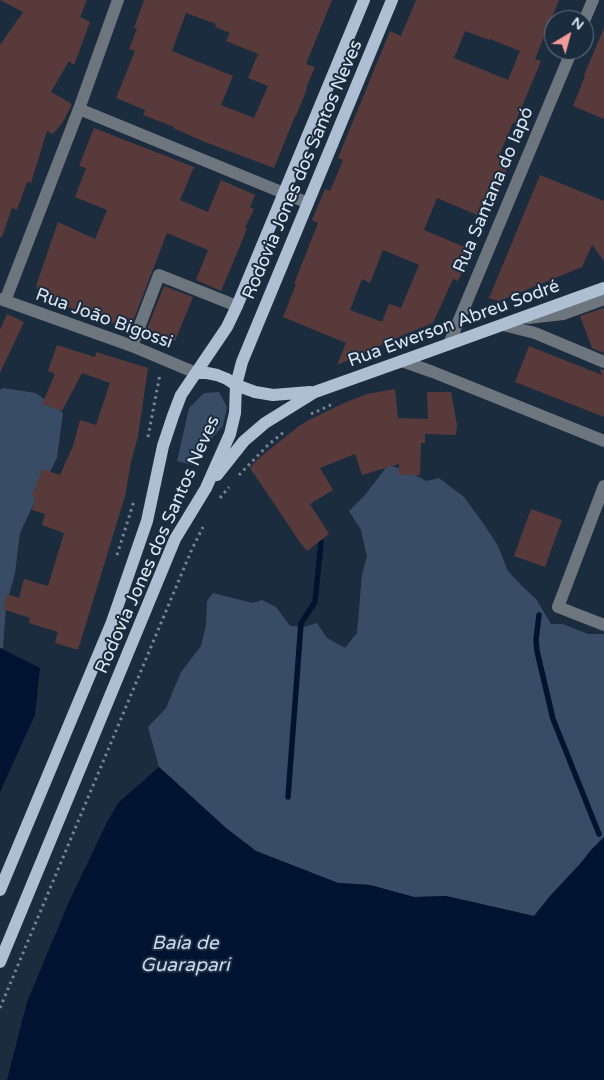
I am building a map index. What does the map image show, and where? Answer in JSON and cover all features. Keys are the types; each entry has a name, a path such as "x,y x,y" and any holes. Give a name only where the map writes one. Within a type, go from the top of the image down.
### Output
{"main road":[{"name":"Rodovia Jones dos Santos Neves","path":"0,890 112,622 147,521 164,446 181,395 227,326 237,306 364,0"},
{"name":"Rodovia Jones dos Santos Neves","path":"0,962 176,539 206,488 230,434 235,413 236,384 242,362 392,0"},
{"name":"Rua Ewerson Abreu Sodré","path":"206,488 244,440 281,412 315,392 604,288"},
{"name":"Rua Ewerson Abreu Sodré","path":"196,373 217,375 255,392 273,395 315,392"}],"street":[{"path":"2,300 79,109 118,0"},
{"name":"Rua Santana do Iapó","path":"449,344 568,60"},
{"path":"79,109 308,203"},
{"path":"132,346 159,275 237,306"},
{"path":"518,319 563,314 604,299"},
{"name":"Rua João Bigossi","path":"2,300 132,346 196,373"},
{"path":"503,324 535,333 604,362"},
{"path":"402,362 433,372 604,441"},
{"path":"604,486 558,607 604,625"}],"path":[{"path":"146,444 163,359"},
{"path":"309,416 338,401"},
{"path":"236,478 268,445 288,428"},
{"path":"216,503 231,484"},
{"path":"116,559 135,497"},
{"path":"0,1008 203,526"}],"shaded area":[{"path":"3,388 36,393 63,413 57,458 20,533 15,573 6,606 3,648 0,648 0,390"},
{"path":"219,392 227,407 223,426 208,442 193,465 177,461 189,408 204,393"},
{"path":"388,465 410,472 426,481 439,478 464,497 497,544 508,571 536,599 551,624 563,624 588,634 604,634 604,837 534,916 446,896 414,897 370,885 338,883 256,851 226,828 159,767 148,727 166,708 181,672 201,646 206,625 207,601 213,593 253,603 262,600 276,607 290,626 304,627 317,623 327,638 345,648 357,633 362,574 367,557 361,530 349,511 365,495"}],"water":[{"path":"0,648 40,668 35,715 0,792"},
{"name":"Baía de Guarapari","path":"159,767 226,828 256,851 338,883 370,885 414,897 446,896 534,916 604,837 604,1080 7,1080 27,1002 68,904 107,822 119,802"}],"building":[{"path":"0,0 87,0 80,17 90,22 74,65 69,61 51,92 72,104 63,122 53,134 47,131 31,183 27,182 17,210 12,208 2,237 0,237 0,45 23,12"},
{"path":"144,0 332,0 306,64 315,67 274,168 205,142 143,115 145,110 116,98 135,51 129,49 137,29 134,28","holes":["186,13 216,24 215,27 230,33 226,41 258,54 248,78 268,86 254,118 221,105 233,76 172,51"]},
{"path":"416,0 559,0 555,10 544,10 544,37 535,59 541,61 498,158 509,162 499,189 493,187 483,208 480,206 477,215 437,198 424,230 472,250 458,281 453,279 433,323 337,365 346,343 283,317 318,223 312,220 325,189 330,191 343,160 338,158 390,31 401,36","holes":["465,31 520,51 508,80 454,58","383,250 419,265 401,308 389,304 382,322 350,310 362,279 370,283"]},
{"path":"604,28 604,119 573,106 590,60 594,60 594,52"},
{"path":"94,128 194,167 180,200 208,212 221,180 255,195 250,207 254,209 245,228 247,229 221,291 196,280 208,250 167,233 130,329 42,298 36,286 58,222 95,239 107,210 75,197 86,168 79,166"},
{"path":"540,175 604,201 604,261 592,245 582,267 499,301 489,298"},
{"path":"164,286 193,297 175,341 147,329"},
{"path":"604,308 604,353 592,348 580,316"},
{"path":"7,314 24,322 0,373 0,330"},
{"path":"57,345 95,357 96,352 148,368 138,436 125,496 78,650 55,643 58,632 29,623 30,618 3,609 7,594 19,598 24,579 48,586 64,533 42,525 45,514 32,510 35,497 32,496 42,469 60,475 73,446 80,420 96,425 110,383 82,373 62,411 42,404 55,374 48,371"},
{"path":"529,346 602,375 600,369 604,370 604,417 515,382"},
{"path":"395,389 398,418 428,419 427,392 451,392 457,425 456,435 425,434 425,443 421,443 420,475 399,475 399,464 362,475 355,454 320,468 333,490 310,504 329,534 307,551 250,468 259,458 309,420 367,394"},
{"path":"531,509 562,520 545,567 514,556"}],"waterway":[{"path":"288,797 301,623 315,602 321,542"},
{"path":"539,615 536,640 537,651 553,719 599,834"}]}
